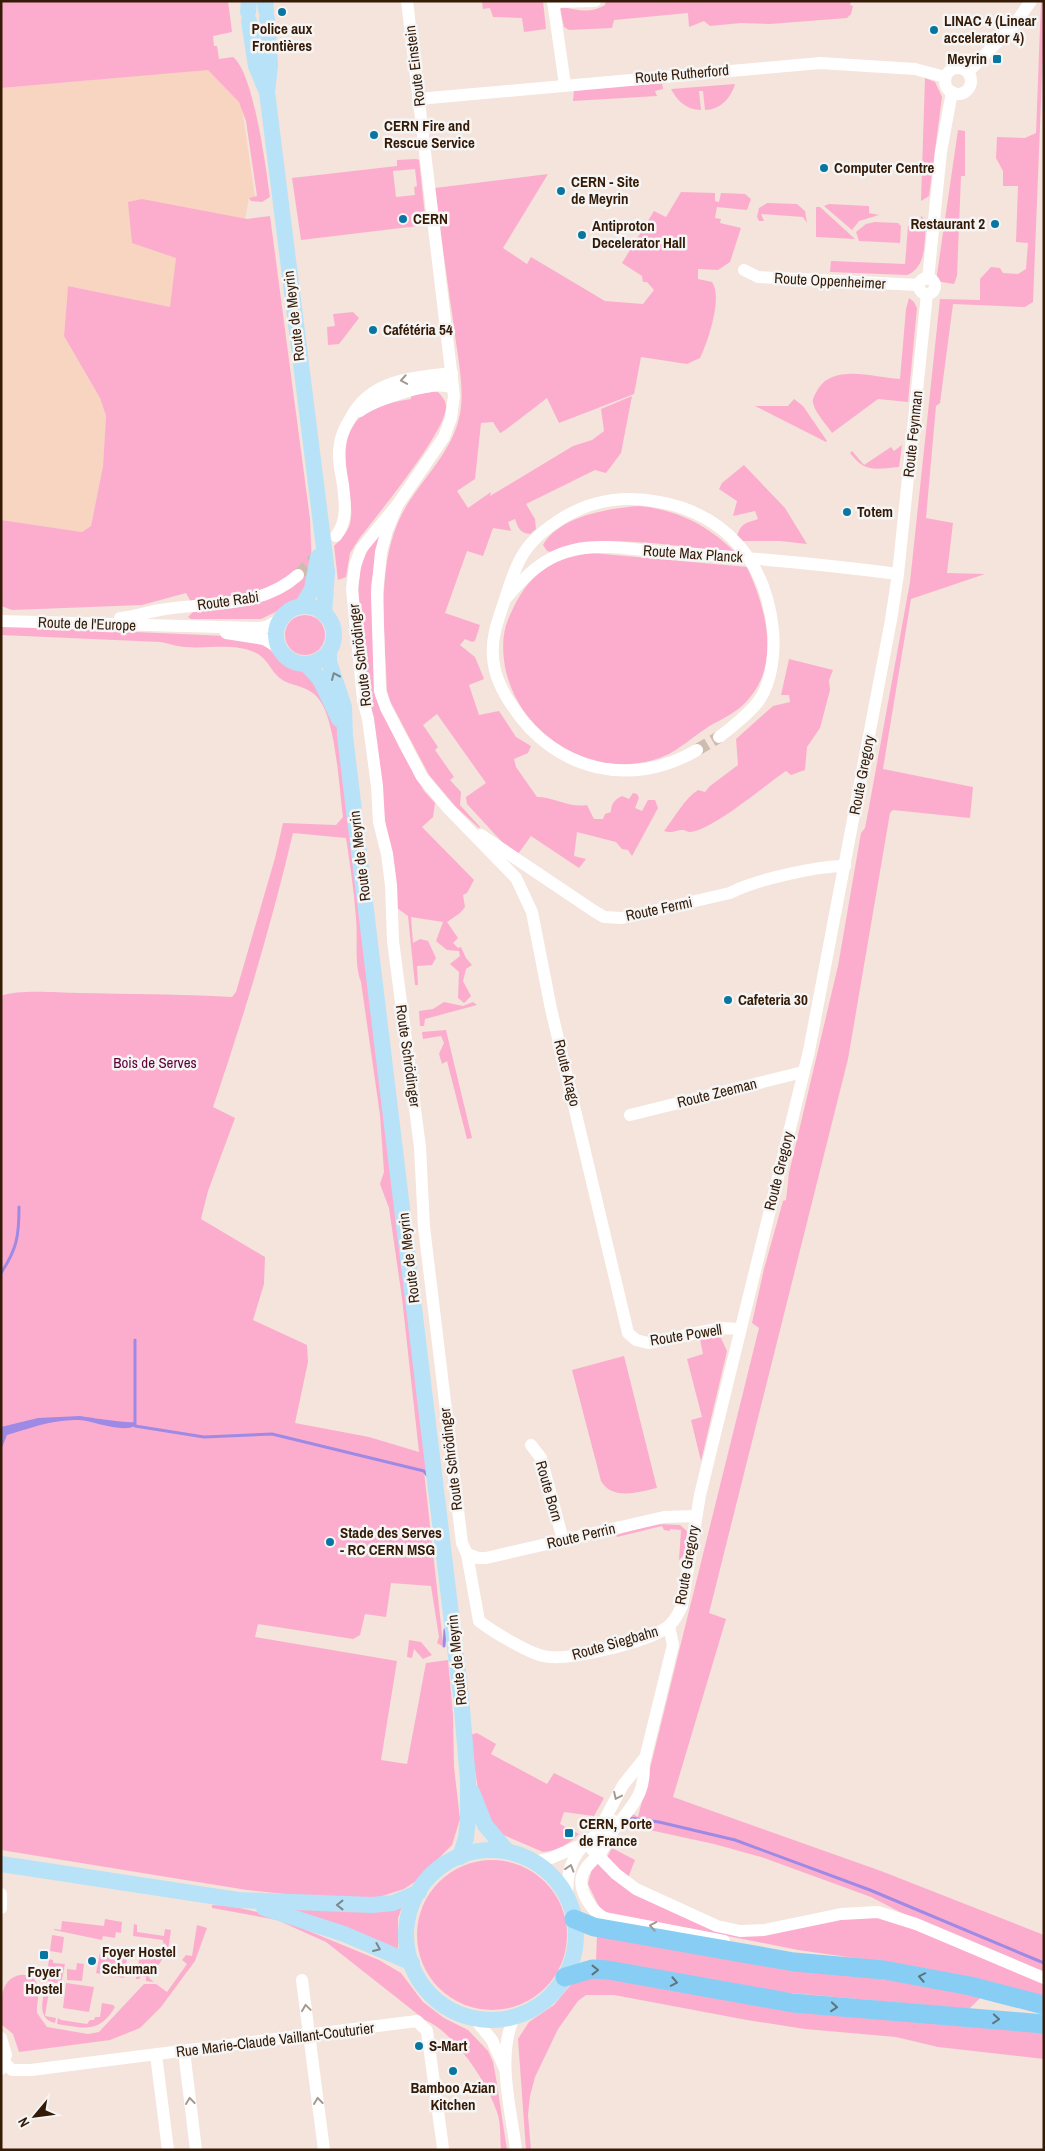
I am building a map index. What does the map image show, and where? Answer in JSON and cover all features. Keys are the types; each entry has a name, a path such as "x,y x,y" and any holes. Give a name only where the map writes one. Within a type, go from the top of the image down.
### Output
{"highway":[{"path":"574,1919 594,1927 794,1962 855,1966 970,1986 1044,2005"},
{"path":"565,1977 592,1969 608,1970 793,2003 1044,2024"}],"main road":[{"name":"Route de Meyrin","path":"266,10 270,65 267,92 328,538 324,614"},
{"name":"Route de Meyrin","path":"249,11 256,66 267,92"},
{"name":"Route de Meyrin","path":"302,606 312,589 328,538"},
{"path":"302,606 317,609 324,614 330,621 334,634 329,651 320,660 306,664 292,661 278,647 276,633 281,619 292,609 302,606"},
{"name":"Route de Meyrin","path":"329,651 329,662 344,707 345,736 452,1610 468,1780 468,1829 460,1856"},
{"name":"Route de Meyrin","path":"306,664 328,691 345,736"},
{"name":"Route de Meyrin","path":"468,1780 485,1825 507,1851"},
{"path":"482,1851 507,1851 533,1862 555,1880 567,1898 574,1919 575,1950 565,1977 544,2001 514,2017 494,2020 474,2018 454,2011 432,1995 421,1982 412,1963 407,1944 407,1926 411,1908 419,1892 437,1870 460,1856 482,1851"},
{"path":"1,1864 238,1900 372,1905 393,1903 419,1892"},
{"path":"238,1900 344,1934 412,1963"}],"street":[{"name":"Route Einstein","path":"398,504 433,455 448,428 453,407 452,374 406,1"},
{"path":"565,85 553,1 595,1"},
{"path":"968,72 1014,25 1031,1"},
{"name":"Route Rutherford","path":"418,98 820,63 915,69 945,77"},
{"path":"956,67 968,72 971,79 969,89 960,94 952,92 945,84 945,77 950,70 956,67"},
{"name":"Route Feynman","path":"898,574 925,286 939,165 952,92"},
{"name":"Route Oppenheimer","path":"744,270 758,277 925,286"},
{"path":"328,538 345,518 339,444 349,421 363,400 385,385 403,380 452,374"},
{"path":"349,421 364,408 382,399 426,388 446,385 452,388"},
{"path":"697,750 669,764 644,769 586,766 560,755 536,736 517,713 507,698 497,673 493,646 495,628 521,553 548,528 597,503 629,498 678,505 705,516 730,537 752,563 768,597 773,635 770,668 760,700 719,736"},
{"path":"398,504 387,530 378,571 377,627 380,691 386,708 422,777 466,826"},
{"name":"Route Schrödinger","path":"398,504 361,549 355,565 352,589 362,692 368,719 377,786 378,822 387,854 390,878 393,941 420,1147 424,1227 447,1423 462,1543 466,1554 479,1622"},
{"name":"Route Max Planck","path":"505,600 529,573 544,562 573,550 595,547 814,564 898,574"},
{"name":"Route Gregory","path":"669,1626 682,1606 696,1516 803,1072 845,866 898,574"},
{"name":"Route Rabi","path":"83,624 167,609 263,597 284,587 298,576"},
{"name":"Route Rabi","path":"174,626 175,614 182,608"},
{"name":"Route de l'Europe","path":"174,626 187,624 258,628 266,627 281,619"},
{"name":"Route de l'Europe","path":"1,621 174,626 264,639 278,647"},
{"name":"Route Fermi","path":"466,826 594,911 613,918 730,893 746,886 825,867 845,866"},
{"name":"Route Arago","path":"466,826 516,878 532,912 551,1010 625,1326 633,1338"},
{"name":"Route Zeeman","path":"630,1115 803,1072"},
{"name":"Route Powell","path":"633,1338 648,1343 720,1328 740,1329"},
{"name":"Route Born","path":"531,1445 541,1458 563,1540"},
{"name":"Route Perrin","path":"466,1554 478,1558 486,1558 664,1517 696,1516"},
{"name":"Route Siegbahn","path":"479,1622 535,1653 551,1657 589,1653 654,1634 669,1626"},
{"path":"533,1862 556,1856 590,1840 612,1824 633,1796 643,1772 644,1760 673,1645 669,1626"},
{"path":"644,1760 645,1773 638,1799 611,1834 598,1856 586,1869 582,1883 592,1908 604,1918 855,1966"},
{"path":"590,1840 598,1856 616,1874 636,1888 717,1926 740,1931 764,1930 841,1914 868,1911 887,1913 1044,1978"},
{"path":"567,1898 568,1869 590,1840"},
{"path":"1,1894 1,1908"},
{"path":"302,1980 324,2150"},
{"path":"514,2017 508,2038 506,2071 516,2150"},
{"path":"474,2018 492,2040 506,2071"},
{"name":"Rue Marie-Claude Vaillant-Couturier","path":"3,2066 12,2070 24,2071 417,2021 427,2031 443,2148"},
{"path":"1,2038 6,2050 3,2066"},
{"path":"184,2051 196,2150"},
{"path":"156,2055 168,2150"}],"shaded area":[{"path":"236,67 255,197 249,198 236,267 170,308 68,286 64,336 100,398 106,416 103,466 91,526 82,532 1,520 1,88"},
{"path":"80,1416 135,1422 135,1426 122,1428 79,1420 51,1422 7,1435 1,1450 1,1427 38,1418"}],"green space":[{"path":"1,1 228,1 232,32 213,36 214,46 217,46 219,59 233,57 240,66 247,82 258,122 270,197 262,202 251,201 249,198 257,196 246,121 239,102 208,70 1,88"},
{"path":"482,1 543,1 546,29 524,32 522,18 493,17 490,8 483,9"},
{"path":"606,1 851,1 850,5 853,6 851,14 847,18 770,24 741,23 710,26 704,21 689,27 688,13 614,20 612,28 569,30 564,27 560,9 563,7 578,10 594,10 605,5"},
{"path":"1041,1 1044,1 1044,26 1033,302 1025,307 953,304 940,403 936,406 926,518 953,523 947,573 985,574 911,599 883,769 973,787 970,818 893,810 890,813 848,1059 709,1613 726,1619 673,1797 881,1871 1044,1935 1044,1972 900,1912 871,1897 761,1857 714,1844 622,1824 631,1813 638,1817 759,1328 752,1323 764,1269 783,1201 786,1200 789,1173 838,966 861,833 865,828 910,582 940,299 980,300 980,279 991,267 1000,268 1003,273 1018,274 1026,269 1028,243 1016,242 1018,186 1003,186 1003,171 996,158 997,137 1025,138 1036,133"},
{"path":"925,78 935,82 942,97 929,196 921,201"},
{"path":"662,83 663,89 655,91 657,96 573,101 574,90"},
{"path":"735,84 731,94 724,102 715,108 705,110 703,91 699,91 701,110 696,110 683,104 671,89"},
{"path":"958,130 965,131 965,176 961,176 957,276 954,284 936,281"},
{"path":"397,160 419,160 426,225 301,240 292,178 397,166","holes":["415,169 417,186 414,187 415,195 396,197 393,171"]},
{"path":"548,174 503,248 527,264 531,257 605,301 643,304 654,290 647,282 643,282 642,276 622,263 654,211 666,217 681,192 715,193 715,201 719,202 721,193 745,194 751,199 747,210 717,207 715,218 721,219 720,223 741,228 730,262 718,270 698,269 698,279 712,282 716,298 713,320 700,358 687,364 641,357 634,394 559,423 547,398 500,433 493,422 481,423 475,479 457,491 468,508 491,492 490,496 573,446 592,440 604,431 601,409 632,396 621,453 606,473 595,470 526,504 535,519 536,529 530,534 520,529 515,519 508,522 511,531 493,528 483,556 467,551 445,613 480,625 475,641 472,642 465,639 460,645 475,657 484,679 469,685 479,715 499,711 516,737 531,746 528,753 514,759 516,767 537,797 580,806 587,805 594,819 603,819 605,814 611,812 617,799 622,796 629,799 633,793 637,794 639,798 635,808 642,811 648,800 655,800 658,808 632,856 628,850 622,849 616,842 577,832 574,856 586,859 579,868 531,836 518,854 503,843 467,804 466,797 486,783 437,714 423,725 438,747 435,750 454,777 450,780 461,792 460,805 480,827 456,807 429,775 390,701 387,691 384,599 388,554 394,532 403,512 451,441 460,414 462,393 460,371 435,188"},
{"path":"142,199 247,219 270,216 310,519 312,568 300,600 261,619 191,619 188,617 193,612 237,607 265,600 291,588 303,578 283,581 247,596 191,602 186,593 142,605 12,610 1,606 1,520 82,532 91,526 103,466 106,416 100,398 64,336 68,286 170,307 176,258 132,243 128,202"},
{"path":"767,203 797,204 805,211 807,223 803,217 761,214 764,221 759,221 757,217 759,208"},
{"path":"829,204 869,206 869,213 879,215 859,221 852,230 824,206"},
{"path":"816,207 820,207 855,239 816,237"},
{"path":"921,216 926,220 924,252 919,266 914,271 907,275 830,272 831,261 905,264 908,226 920,226"},
{"path":"875,222 898,223 901,226 900,243 859,241 856,232 866,224"},
{"path":"909,298 917,308 908,402 878,399 832,433 814,407 814,396 825,381 834,376 856,374 900,379 906,309"},
{"path":"353,312 359,318 339,344 328,345 327,327 335,326 333,314"},
{"path":"437,391 446,407 443,419 435,435 359,539 350,553 346,577 338,580 334,546 345,533 351,519 346,448 354,424 363,415 375,408 411,399 411,395"},
{"path":"794,399 803,406 826,442 755,406 788,406"},
{"path":"902,445 899,467 877,469 866,467 850,453 852,451 864,465 891,447 894,451"},
{"path":"744,465 785,508 807,544 780,541 742,541 737,538 741,527 758,519 755,511 733,516 737,501 719,489 722,483"},
{"path":"639,506 667,511 693,521 716,535 737,554 669,545 617,542 592,542 551,552 547,551 543,545 551,535 573,520 614,509"},
{"path":"380,533 371,585 375,696 400,749 424,791 435,803 433,817 422,827 474,880 467,893 463,895 465,907 447,922 458,938 453,943 458,948 461,947 472,965 466,969 463,981 471,996 464,1003 458,998 459,972 450,964 460,956 459,951 447,950 436,941 443,922 411,917 413,943 420,939 428,941 436,958 432,965 417,966 418,985 415,985 408,916 397,908 361,648 362,637 358,594 363,562 367,552"},
{"path":"592,553 747,567 760,600 765,618 767,654 764,671 757,687 746,702 737,710 669,754 651,761 616,764 594,761 573,753 553,741 536,726 522,709 512,689 505,667 503,647 505,628 524,589 541,571 551,565"},
{"path":"309,615 316,618 322,624 325,635 324,643 316,652 309,655 301,655 294,652 286,643 285,631 288,624 297,616"},
{"name":"Bois de Serves","path":"1,626 226,636 263,643 287,667 307,673 335,719 428,1472 424,1471 443,1643 442,1646 437,1643 439,1637 431,1586 391,1583 386,1617 365,1614 360,1635 353,1639 258,1624 255,1637 397,1661 381,1760 407,1764 426,1663 448,1660 453,1715 454,1767 460,1819 452,1845 416,1881 404,1889 376,1898 304,1896 247,1890 1,1850 1,996 39,992 232,997 236,992 275,858 283,823 336,825 343,817 333,737 324,708 318,698 310,691 280,678 258,654 250,650 232,647 186,647 160,642 1,635","holes":["293,833 346,838 357,926 358,968 380,1115 384,1172 380,1184 389,1208 402,1298 419,1452 369,1437 295,1423 308,1362 307,1345 253,1320 264,1284 265,1257 201,1219 208,1191 235,1118 213,1107 256,971"]},
{"path":"789,659 833,670 829,680 830,690 820,728 807,747 805,770 791,775 786,771 712,824 690,832 683,830 664,831 684,803 693,794 698,790 705,792 738,765 736,739 773,706 790,702 789,695 781,695"},
{"path":"444,1002 463,1006 473,1002 477,1005 425,1019 424,1026 420,1026 419,1011 433,1009"},
{"path":"446,1030 472,1138 467,1139 447,1061 442,1064 439,1054 444,1043 441,1036 423,1039 422,1032"},
{"path":"721,1338 727,1351 701,1461 691,1420 702,1417 687,1359 703,1354 700,1339"},
{"path":"624,1356 657,1488 634,1493 612,1491 601,1481 572,1370"},
{"path":"656,1524 680,1525 687,1531 685,1554 679,1560 681,1530 664,1530 662,1526 617,1537 616,1535"},
{"path":"409,1640 421,1642 432,1655 423,1659 414,1649 412,1658 407,1657"},
{"path":"477,1733 496,1744 491,1754 547,1784 554,1773 604,1798 594,1816 564,1812 560,1824 579,1834 563,1846 543,1852 494,1831 478,1790 470,1735"},
{"path":"612,1848 635,1860 628,1878 606,1859"},
{"path":"492,1860 507,1861 521,1866 545,1882 561,1906 566,1920 566,1950 561,1964 545,1988 521,2004 507,2009 492,2010 477,2009 463,2004 439,1988 423,1964 418,1950 417,1935 418,1920 423,1906 439,1882 463,1866 477,1861"},
{"path":"599,1862 714,1929 883,1916 1044,1981 1044,1999 890,1963 798,1950 662,1923 612,1916 599,1907 588,1884 592,1868"},
{"path":"403,1904 398,1918 398,1949 275,1905"},
{"path":"212,1905 231,1906 270,1915 379,1960 401,1973 423,2002 444,2018 468,2030 488,2051 493,2062 507,2150 501,2150 498,2116 486,2087 468,2059 447,2035 425,2020 326,1942 277,1920 212,1908"},
{"path":"105,1919 122,1922 121,1933 116,1932 115,1938 103,1936 102,1940 54,1930 61,1930 62,1921 104,1926"},
{"path":"134,1924 137,1925 137,1932 164,1936 165,1929 171,1930 168,1951 175,1953 162,1952 166,1944 163,1943 163,1940 133,1936"},
{"path":"197,1925 207,1928 195,1961 161,2007 140,2028 110,2040 19,2052 13,2034 1,2024 3,1990 5,1986 12,1978 27,1975 32,1977 38,1986 37,2013 47,2027 88,2034 99,2032 144,1984 156,1984 167,1992 187,1964 182,1960 186,1955 192,1956"},
{"path":"52,1935 64,1937 62,1953 50,1951"},
{"path":"597,1935 913,1984 981,1997 969,2009 780,1992 596,1961"},
{"path":"101,1948 128,1952 124,1978 96,1973"},
{"path":"140,1953 164,1957 149,1978 154,1982 146,1981 146,1977 141,1976 139,1979 136,1979"},
{"path":"49,1959 53,1960 53,1963 65,1964 61,1984 46,1981"},
{"path":"77,1963 84,1964 82,1981 67,1980 67,1969 76,1970"},
{"path":"583,1975 1044,2031 1044,2059 938,2047 896,2037 805,2029 614,1995 586,1995 578,2001 558,2029 535,2077 528,2115 531,2150 526,2150 518,2039 529,2022 554,2005 574,1981"},
{"path":"66,1983 94,1987 89,2012 63,2008"},
{"path":"46,1984 50,1985 45,2016 56,2018 55,2023 49,2021 45,2017 43,2013 42,2007"},
{"path":"102,2003 115,2007 103,2022 97,2025 75,2027 57,2024 58,2018 87,2024 90,2020 94,2020 95,2017 100,2017"}],"waterway":[{"path":"1,1273 11,1257 16,1242 19,1207"},
{"path":"135,1340 135,1426 204,1437 272,1434 424,1471 427,1475"},
{"path":"444,1646 445,1630"},
{"path":"629,1818 659,1822 735,1840 870,1890 1044,1963"}],"tunnel":[{"path":"298,575 319,554"},
{"path":"697,750 719,737"}],"place":[{"name":"Police aux Frontières","path":"282,12"},
{"name":"LINAC 4 (Linear accelerator 4)","path":"934,30"},
{"name":"Meyrin","path":"997,59"},
{"name":"CERN Fire and Rescue Service","path":"374,135"},
{"name":"Computer Centre","path":"824,168"},
{"name":"CERN - Site de Meyrin","path":"561,191"},
{"name":"CERN","path":"403,219"},
{"name":"Restaurant 2","path":"995,224"},
{"name":"Antiproton Decelerator Hall","path":"582,235"},
{"name":"Cafétéria 54","path":"373,330"},
{"name":"Totem","path":"847,512"},
{"name":"Cafeteria 30","path":"728,1000"},
{"name":"Stade des Serves - RC CERN MSG","path":"330,1542"},
{"name":"CERN, Porte de France","path":"569,1833"},
{"name":"Foyer Hostel","path":"44,1955"},
{"name":"Foyer Hostel Schuman","path":"92,1961"},
{"name":"S-Mart","path":"419,2046"},
{"name":"Bamboo Azian Kitchen","path":"453,2071"}]}
